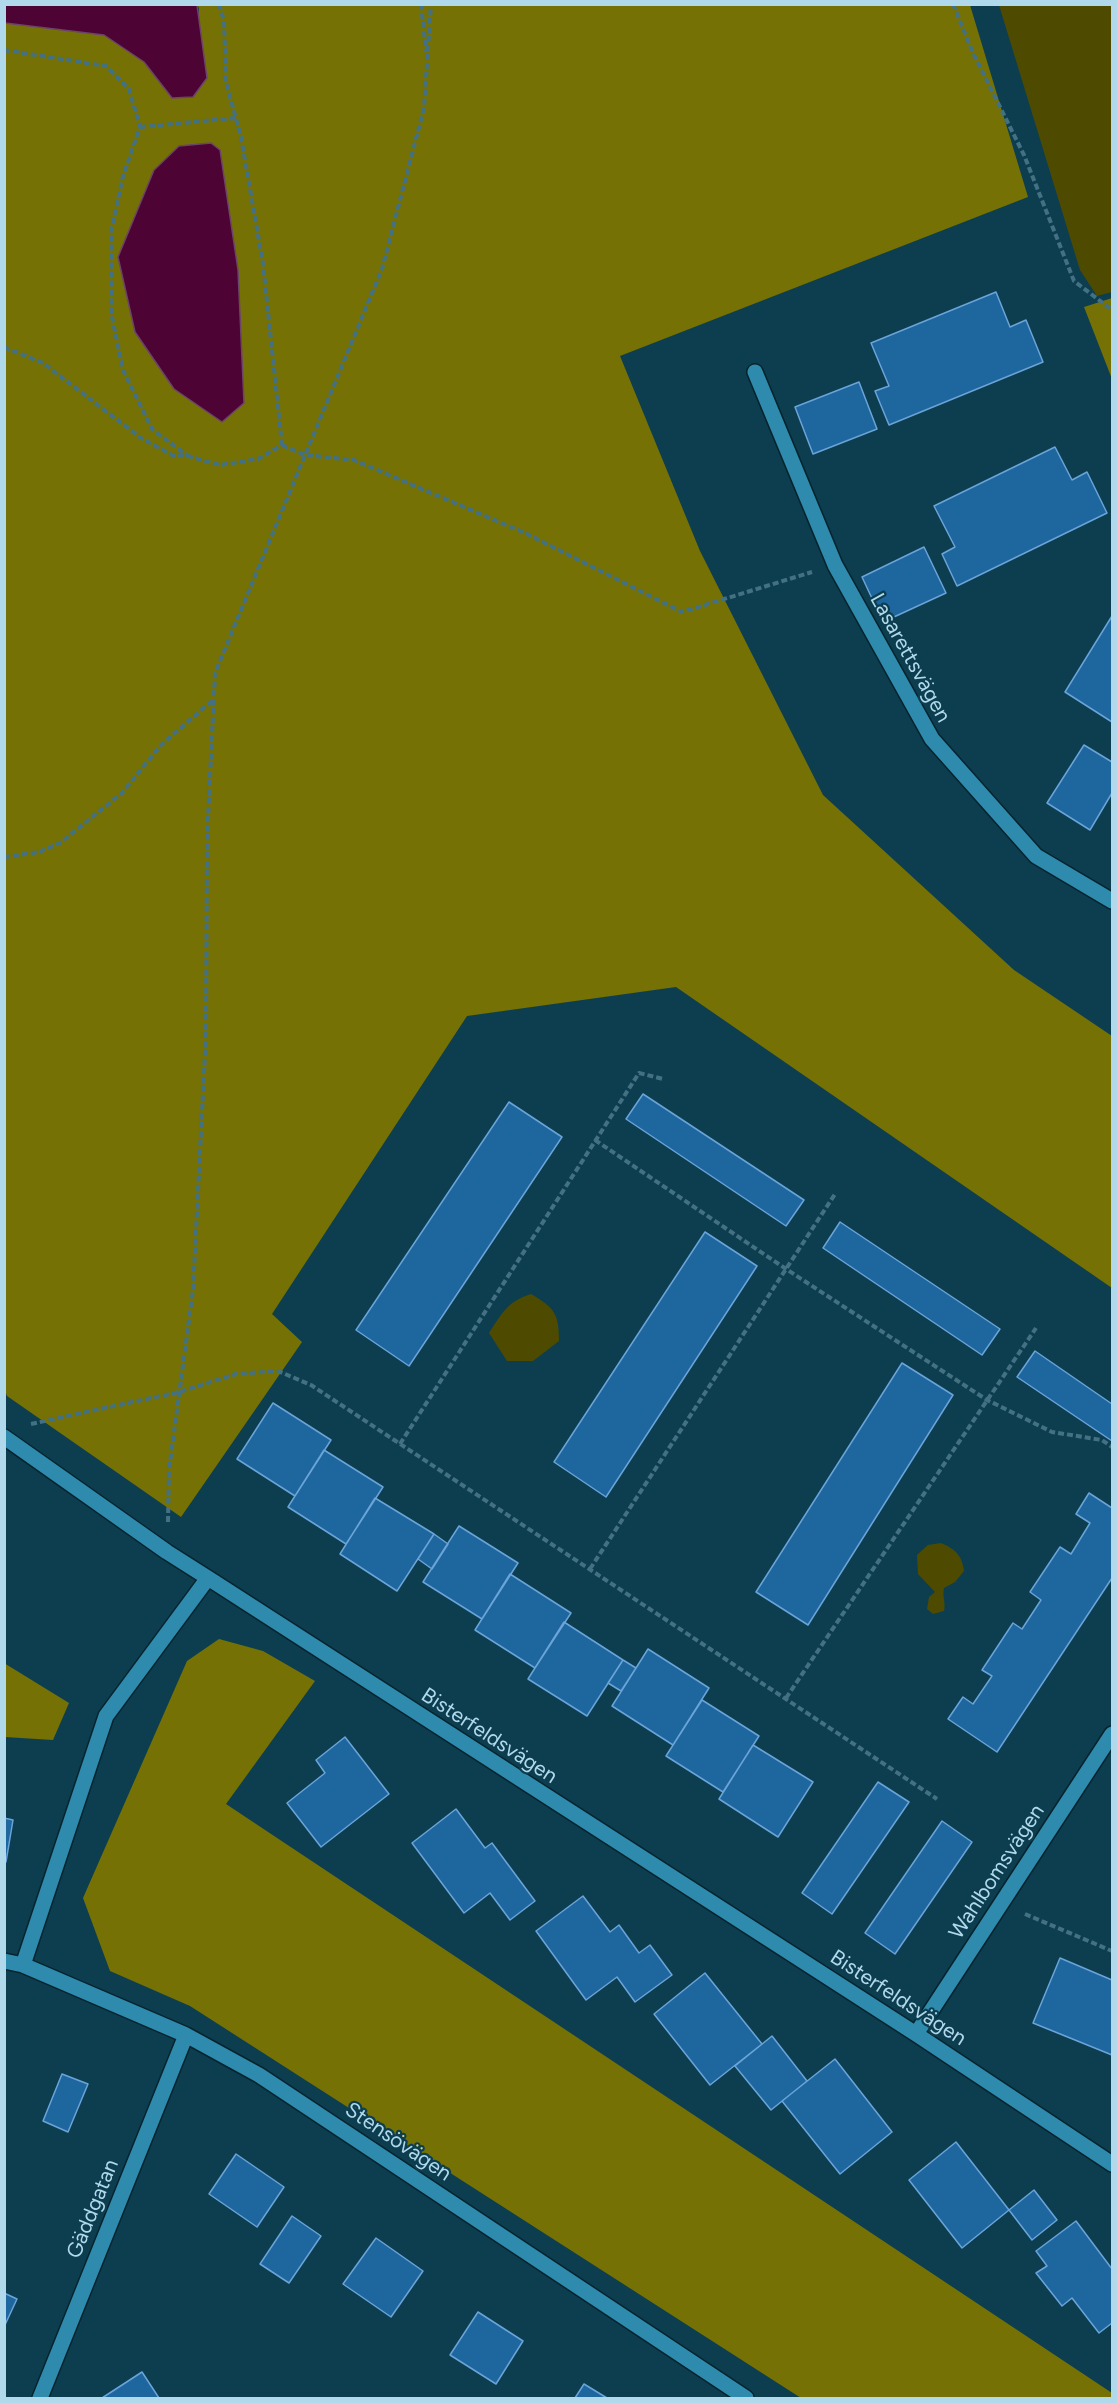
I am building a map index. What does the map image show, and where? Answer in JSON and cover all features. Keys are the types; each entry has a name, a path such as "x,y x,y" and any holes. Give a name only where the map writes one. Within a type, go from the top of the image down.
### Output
{"street":[{"name":"Lasarettsvägen","path":"755,372 835,565 932,739 1036,856 1113,901"},
{"name":"Bisterfeldsvägen","path":"4,1437 167,1552 916,2034 1113,2164"},
{"path":"23,1965 106,1716 208,1578"},
{"name":"Wahlbomsvägen","path":"916,2034 1113,1734"},
{"name":"Stensövägen","path":"4,1961 23,1965 186,2035 259,2075 746,2398"},
{"name":"Gäddgatan","path":"40,2398 186,2035"}],"path":[{"path":"219,4 224,21 226,82 241,136 263,264 282,445"},
{"path":"421,4 427,64"},
{"path":"167,1552 169,1470 193,1290 206,1034 207,840 215,673 382,269 424,108 431,4"},
{"path":"953,4 973,53 1024,155 1074,281 1113,310"},
{"path":"4,50 106,66 129,89 140,127 123,176 111,232 111,312 123,370 152,429 188,456"},
{"path":"140,127 236,118"},
{"path":"4,347 43,363 141,438 172,455 188,456 220,465 258,459 282,445"},
{"path":"282,445 305,455 354,460 525,533 682,612 835,565"},
{"path":"4,857 39,852 60,843 122,793 161,745 214,700"},
{"path":"400,1444 639,1073 663,1079"},
{"path":"595,1140 786,1269 987,1400 1052,1432 1102,1440 1113,1447"},
{"path":"590,1569 835,1194"},
{"path":"786,1698 1036,1328"},
{"path":"24,1425 179,1392 236,1374 278,1371 311,1385 938,1799"},
{"path":"1001,1904 1113,1951"}],"shaded area":[{"path":"4,5 197,5 207,78 193,97 172,98 144,62 104,35 5,23"},
{"path":"197,5 970,5 1028,197 620,356 700,551 823,795 1014,970 1112,1036 1112,1288 676,987 467,1016 272,1314 302,1342 181,1517 7,1396 5,1391 5,23 104,35 145,62 172,98 193,97 199,8"},
{"path":"999,5 1112,5 1112,292 1097,296 1080,270"},
{"path":"211,143 220,150 238,270 244,403 222,422 174,389 135,332 118,257 154,170 179,146"},
{"path":"1112,298 1112,379 1084,307"},
{"path":"531,1294 546,1303 554,1313 558,1324 559,1341 533,1361 507,1361 489,1333 511,1304"},
{"path":"941,1543 957,1553 964,1571 955,1582 944,1588 944,1611 933,1614 927,1609 929,1597 935,1592 918,1574 917,1555 928,1545"},
{"path":"219,1639 263,1651 315,1681 226,1804 1112,2393 1112,2398 801,2398 190,2006 110,1971 83,1898 187,1661"},
{"path":"4,1663 69,1703 53,1740 5,1737"}],"building":[{"path":"996,292 1010,327 1026,320 1043,362 889,425 875,391 889,386 871,343"},
{"path":"859,382 877,429 813,454 795,407"},
{"path":"1055,447 1072,480 1087,472 1107,513 957,586 942,554 955,547 934,506"},
{"path":"924,547 946,593 883,622 862,577"},
{"path":"1112,616 1112,722 1065,692"},
{"path":"1084,745 1112,762 1112,793 1090,830 1047,803"},
{"path":"643,1094 804,1200 786,1226 626,1119"},
{"path":"509,1102 562,1137 409,1366 356,1330"},
{"path":"840,1222 1000,1329 982,1355 823,1248"},
{"path":"705,1232 757,1266 606,1497 554,1462"},
{"path":"1035,1351 1112,1404 1112,1441 1017,1377"},
{"path":"902,1363 953,1395 808,1625 756,1592"},
{"path":"273,1403 331,1440 295,1496 237,1459"},
{"path":"324,1450 383,1487 346,1544 288,1507"},
{"path":"1089,1493 1112,1508 1112,1578 997,1752 948,1719 963,1697 973,1704 992,1676 982,1670 1013,1623 1022,1629 1041,1600 1030,1592 1060,1547 1071,1554 1090,1523 1076,1514"},
{"path":"375,1498 434,1534 397,1591 340,1554"},
{"path":"459,1526 518,1563 482,1619 423,1582"},
{"path":"434,1534 448,1544 432,1569 418,1559"},
{"path":"510,1574 571,1613 535,1668 475,1630"},
{"path":"564,1622 623,1660 587,1716 528,1679"},
{"path":"648,1649 709,1688 673,1745 612,1706"},
{"path":"623,1660 636,1668 621,1691 608,1683"},
{"path":"702,1700 759,1736 723,1792 666,1756"},
{"path":"345,1737 389,1794 321,1847 287,1803 325,1773 316,1760"},
{"path":"753,1745 813,1782 778,1837 719,1799"},
{"path":"878,1782 909,1802 832,1914 802,1893"},
{"path":"456,1809 485,1848 492,1843 535,1901 510,1920 490,1893 464,1913 412,1843"},
{"path":"4,1818 13,1820 6,1862 4,1862"},
{"path":"942,1821 972,1842 895,1954 865,1933"},
{"path":"583,1896 610,1932 619,1925 639,1953 650,1945 672,1975 635,2002 617,1977 586,2000 536,1931"},
{"path":"1060,1958 1112,1980 1112,2055 1033,2023"},
{"path":"705,1973 762,2044 710,2085 654,2014"},
{"path":"772,2036 807,2081 771,2110 735,2066"},
{"path":"835,2059 892,2132 840,2174 782,2101"},
{"path":"62,2074 88,2084 68,2132 43,2121"},
{"path":"956,2142 1009,2210 962,2248 909,2180"},
{"path":"236,2154 284,2187 257,2227 209,2194"},
{"path":"1034,2190 1057,2220 1032,2240 1009,2210"},
{"path":"292,2216 321,2236 289,2283 260,2264"},
{"path":"1076,2221 1112,2269 1112,2323 1099,2333 1072,2298 1062,2306 1036,2273 1047,2266 1036,2251"},
{"path":"376,2238 423,2271 391,2317 343,2284"},
{"path":"4,2293 17,2299 4,2327"},
{"path":"478,2312 523,2341 496,2384 450,2355"},
{"path":"142,2372 159,2398 102,2398"},
{"path":"584,2384 607,2398 575,2398"}]}
